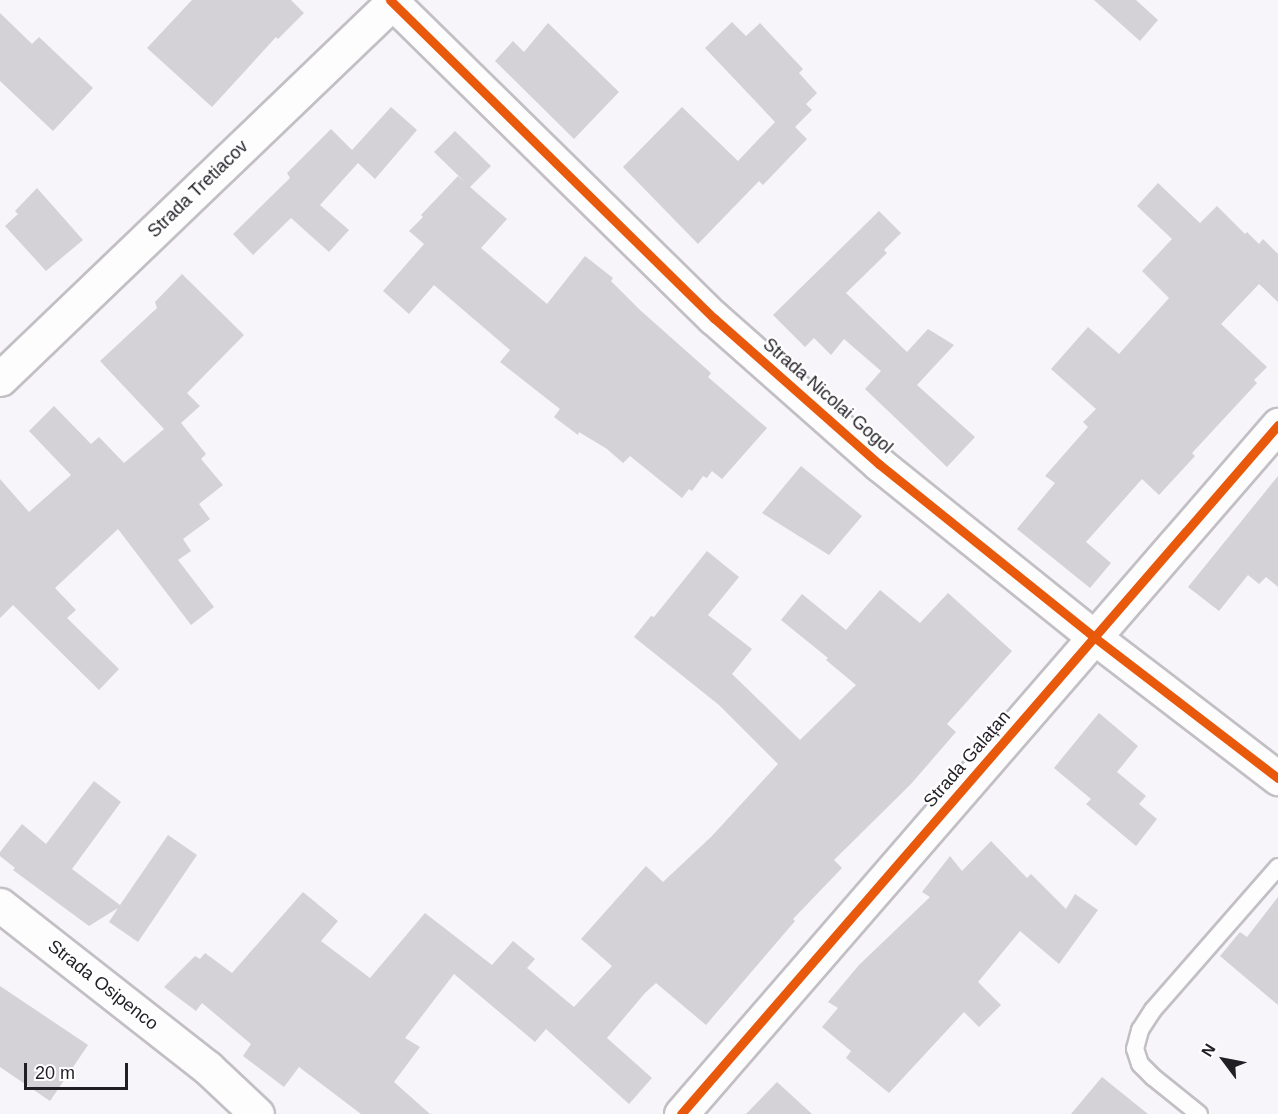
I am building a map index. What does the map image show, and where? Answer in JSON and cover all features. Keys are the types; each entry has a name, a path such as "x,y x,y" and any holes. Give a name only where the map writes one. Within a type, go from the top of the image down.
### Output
{"street":[{"name":"Strada Tretiacov","path":"0,379 393,1"},
{"name":"Strada Nicolai Gogol","path":"393,1 714,318 879,464 1094,638 1278,778"},
{"name":"Strada Galațan","path":"681,1114 1278,425"},
{"name":"Strada Osipenco","path":"0,905 208,1068 257,1114"}],"lane":[{"path":"1199,1114 1140,1064 1135,1049 1140,1030 1153,1010 1278,867"}],"building":[{"path":"192,0 291,0 304,13 278,39 276,37 212,107 147,48"},
{"path":"1094,0 1136,0 1158,20 1140,41"},
{"path":"0,13 32,44 39,37 93,88 53,131 0,81"},
{"path":"732,22 746,36 760,23 803,69 799,73 817,93 806,104 812,110 795,127 807,139 763,185 759,181 698,244 623,167 682,107 738,161 775,122 705,48"},
{"path":"548,23 619,92 574,139 495,61 513,41 524,52"},
{"path":"391,107 417,130 375,179 358,163 320,205 349,230 329,252 291,218 253,255 233,234 290,178 287,173 331,129 352,150"},
{"path":"455,131 491,166 470,187 507,219 481,248 547,304 585,256 613,278 611,281 640,310 711,373 708,377 767,428 722,479 712,471 707,478 703,476 692,491 689,489 682,498 630,456 623,463 607,449 579,432 578,435 554,417 560,409 500,362 510,350 434,285 409,314 383,291 424,244 409,231 423,217 421,215 458,176 467,184 434,152"},
{"path":"1158,183 1200,223 1217,206 1245,234 1247,232 1259,244 1263,239 1278,254 1278,302 1259,284 1221,324 1267,367 1254,380 1257,383 1192,453 1195,456 1159,495 1142,479 1086,542 1111,563 1090,588 1017,529 1055,483 1045,476 1088,427 1083,422 1096,409 1051,369 1088,327 1119,354 1169,298 1142,271 1172,239 1137,206"},
{"path":"37,188 83,240 46,271 5,226 18,214 15,211"},
{"path":"879,211 901,233 884,250 887,253 846,293 907,352 928,329 954,345 917,385 975,437 947,467 865,389 881,371 844,339 831,355 814,338 805,347 773,315"},
{"path":"182,274 244,335 187,393 200,406 181,423 206,454 201,459 223,485 199,504 210,519 183,539 191,551 178,560 214,607 191,625 118,529 55,588 76,610 67,618 119,669 99,690 13,605 0,618 0,479 29,512 71,475 29,431 54,406 91,444 99,437 124,463 164,429 100,361 157,308 155,302"},
{"path":"801,466 862,516 829,555 762,513"},
{"path":"1278,476 1278,587 1266,577 1259,584 1248,575 1219,611 1188,587"},
{"path":"707,551 739,577 708,615 752,649 732,674 800,740 856,685 826,660 828,658 781,620 802,594 846,630 880,590 920,623 948,593 1012,651 947,724 956,732 911,784 834,860 842,868 793,919 795,921 706,1025 656,983 645,993 607,1038 652,1078 629,1104 546,1029 535,1042 454,974 405,1038 420,1047 394,1082 430,1114 361,1114 299,1067 284,1087 243,1056 251,1044 202,1003 196,1011 164,987 195,956 200,959 205,953 232,973 303,892 338,921 321,941 370,978 425,913 492,965 513,941 535,959 527,968 574,1007 612,966 581,939 646,866 663,882 712,836 778,764 719,705 634,637 651,616 654,617"},
{"path":"1099,713 1138,746 1117,772 1146,796 1139,804 1157,819 1136,846 1086,804 1091,799 1054,768"},
{"path":"94,781 121,802 72,869 120,905 168,835 197,855 138,942 109,922 118,908 89,926 13,870 15,868 0,856 0,852 22,824 46,844"},
{"path":"991,841 1027,878 1031,874 1066,909 1075,894 1098,910 1059,964 1020,931 978,982 1001,1005 979,1027 964,1012 889,1093 846,1058 851,1051 822,1027 838,1008 828,1002 859,965 930,897 922,892 950,856 962,871"},
{"path":"1278,897 1278,1005 1220,956 1240,932 1247,937"},
{"path":"0,986 88,1045 50,1101 0,1067"},
{"path":"1102,1077 1148,1114 1071,1114"},
{"path":"777,1082 812,1114 746,1114"}],"cycle path":[{"path":"390,0 714,318 879,464 1094,637 1278,778"},
{"path":"681,1114 1278,425"}]}
